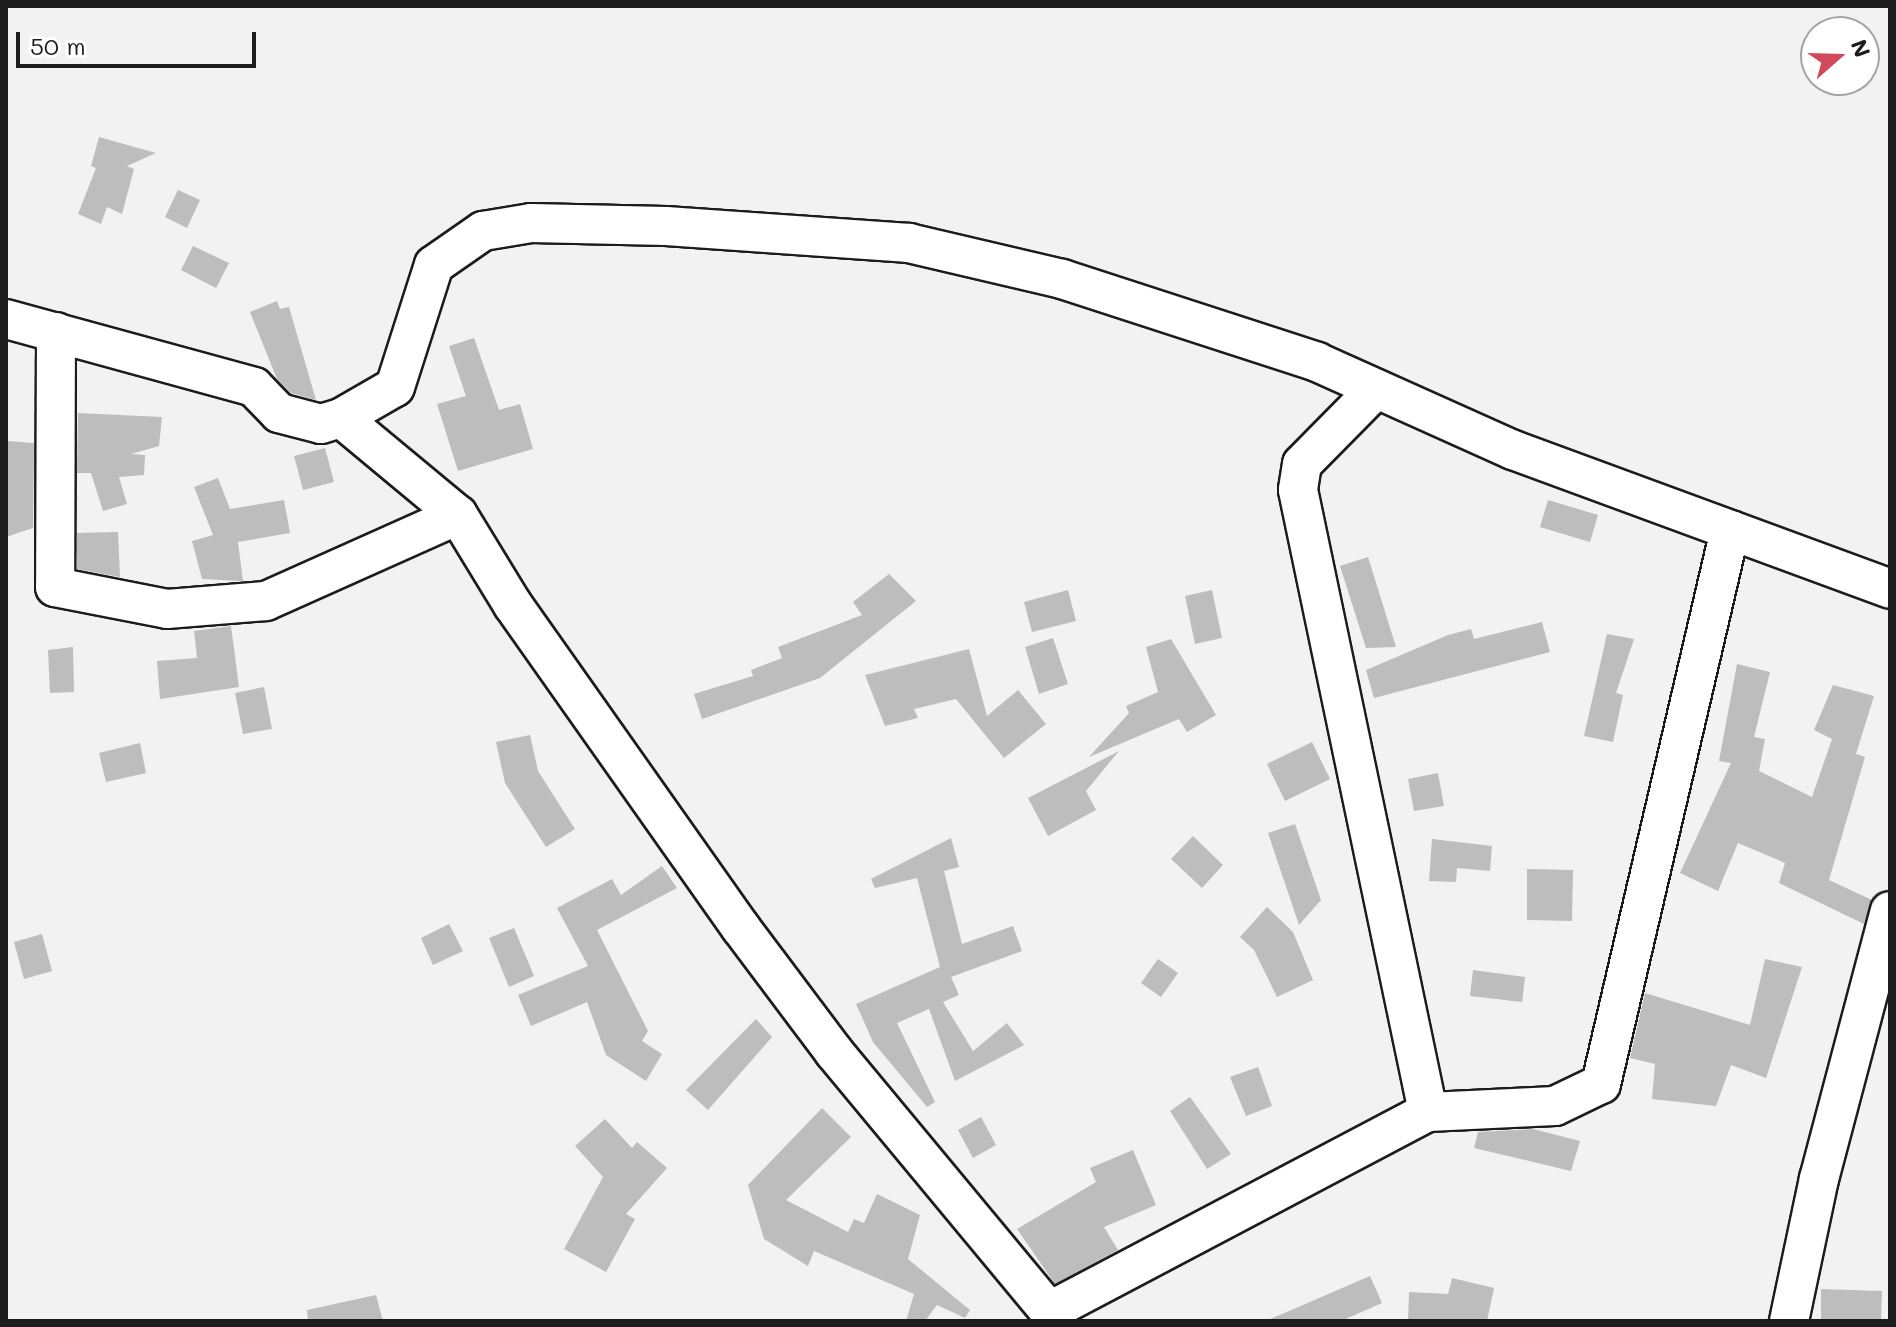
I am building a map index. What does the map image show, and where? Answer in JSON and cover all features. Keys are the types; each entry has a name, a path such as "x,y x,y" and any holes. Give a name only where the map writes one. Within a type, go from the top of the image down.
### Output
{"street":[{"path":"6,319 254,387 279,413 321,424 341,418 395,387 434,265 483,231 531,223 909,243 1062,279 1317,362 1513,450 1890,589"},
{"path":"56,332 55,587 167,609 266,601 458,515"},
{"path":"1376,389 1302,464 1298,490 1428,1112"},
{"path":"341,418 458,515 513,605 741,928 834,1052 1053,1316 1428,1112 1555,1106 1601,1084 1730,530"},
{"path":"1789,1321 1819,1179 1890,911"}],"building":[{"path":"99,137 156,153 127,166 134,169 122,214 107,207 101,224 78,214 96,168 91,166"},
{"path":"178,190 200,200 187,228 165,217"},
{"path":"193,246 229,263 216,288 181,270"},
{"path":"277,301 280,309 289,307 316,400 291,393 277,379 250,312"},
{"path":"474,338 499,410 520,404 533,449 458,471 437,404 466,396 449,346"},
{"path":"78,413 162,417 159,446 131,454 145,455 144,475 119,477 127,504 103,511 91,473 77,473"},
{"path":"8,441 34,443 33,528 6,537"},
{"path":"325,448 334,482 303,490 294,456"},
{"path":"218,478 230,509 284,500 290,533 238,542 243,581 202,579 192,541 213,535 194,487"},
{"path":"1548,500 1598,515 1590,542 1540,527"},
{"path":"118,532 120,577 77,569 77,533"},
{"path":"1368,557 1396,647 1366,648 1340,566"},
{"path":"889,574 916,601 820,678 702,719 694,694 753,676 751,670 782,658 778,647 862,615 853,602"},
{"path":"1068,590 1076,621 1032,632 1024,602"},
{"path":"1212,590 1222,638 1195,644 1185,596"},
{"path":"1542,622 1550,652 1374,698 1366,670 1448,635 1471,629 1474,639"},
{"path":"231,626 239,687 160,699 157,661 197,658 194,631"},
{"path":"1607,634 1634,639 1616,693 1623,695 1613,742 1584,736"},
{"path":"1053,638 1068,684 1039,694 1025,647"},
{"path":"1171,639 1216,715 1187,732 1179,719 1089,757 1129,713 1126,706 1158,692 1146,647"},
{"path":"73,647 74,692 50,693 48,650"},
{"path":"969,649 987,716 1018,690 1046,724 1004,758 956,699 914,709 918,718 885,726 865,675"},
{"path":"1737,664 1770,672 1754,737 1765,739 1759,771 1812,797 1832,739 1814,730 1833,685 1874,696 1856,754 1865,757 1829,880 1872,900 1864,924 1779,883 1785,863 1738,843 1718,891 1680,873 1731,763 1719,761"},
{"path":"264,687 272,729 243,734 235,693"},
{"path":"530,735 538,771 575,829 546,847 505,783 496,742"},
{"path":"1312,742 1330,779 1285,801 1267,764"},
{"path":"140,743 146,773 106,782 99,753"},
{"path":"1119,751 1086,791 1096,810 1048,836 1028,798"},
{"path":"1438,773 1444,806 1414,811 1408,779"},
{"path":"1295,824 1321,900 1299,925 1268,833"},
{"path":"1193,836 1223,865 1202,888 1171,859"},
{"path":"951,838 959,867 944,871 962,944 1013,926 1022,951 951,977 959,995 943,1002 973,1051 1007,1023 1024,1045 955,1081 929,1009 938,1005 897,1023 935,1102 927,1107 873,1042 856,1004 940,967 917,878 875,888 871,879"},
{"path":"1432,839 1492,846 1490,871 1457,868 1456,882 1429,881"},
{"path":"662,866 677,888 597,930 648,1031 642,1041 662,1054 646,1081 606,1055 587,1002 531,1026 518,995 588,966 557,908 612,879 621,895"},
{"path":"1527,869 1573,870 1572,921 1527,920"},
{"path":"1267,907 1293,932 1313,980 1277,997 1254,950 1240,937"},
{"path":"449,924 463,951 433,965 421,938"},
{"path":"514,928 534,976 509,987 489,938"},
{"path":"42,934 52,971 24,979 14,942"},
{"path":"1158,959 1178,973 1161,997 1141,983"},
{"path":"1765,959 1802,967 1766,1078 1731,1065 1716,1106 1652,1099 1655,1064 1630,1058 1645,993 1750,1025"},
{"path":"1473,970 1525,977 1522,1002 1470,996"},
{"path":"756,1019 772,1037 708,1110 686,1090"},
{"path":"1258,1067 1272,1106 1246,1116 1230,1077"},
{"path":"1190,1097 1231,1154 1207,1169 1170,1111"},
{"path":"822,1108 851,1137 786,1200 848,1232 854,1219 864,1223 877,1194 920,1215 908,1259 970,1310 965,1318 937,1305 925,1321 906,1321 914,1294 814,1251 808,1266 764,1239 748,1185"},
{"path":"981,1117 996,1145 973,1158 958,1130"},
{"path":"605,1119 632,1148 637,1142 667,1168 626,1214 635,1219 606,1272 564,1249 603,1177 575,1146"},
{"path":"1533,1129 1580,1141 1571,1171 1474,1148 1478,1132"},
{"path":"1133,1150 1156,1205 1104,1227 1118,1250 1055,1284 1017,1229 1096,1182 1090,1168"},
{"path":"1370,1276 1382,1303 1341,1321 1266,1321"},
{"path":"1452,1278 1494,1288 1487,1321 1408,1321 1409,1292 1448,1294"},
{"path":"1821,1289 1882,1291 1881,1321 1821,1321"},
{"path":"376,1295 383,1321 308,1321 307,1310"}]}
